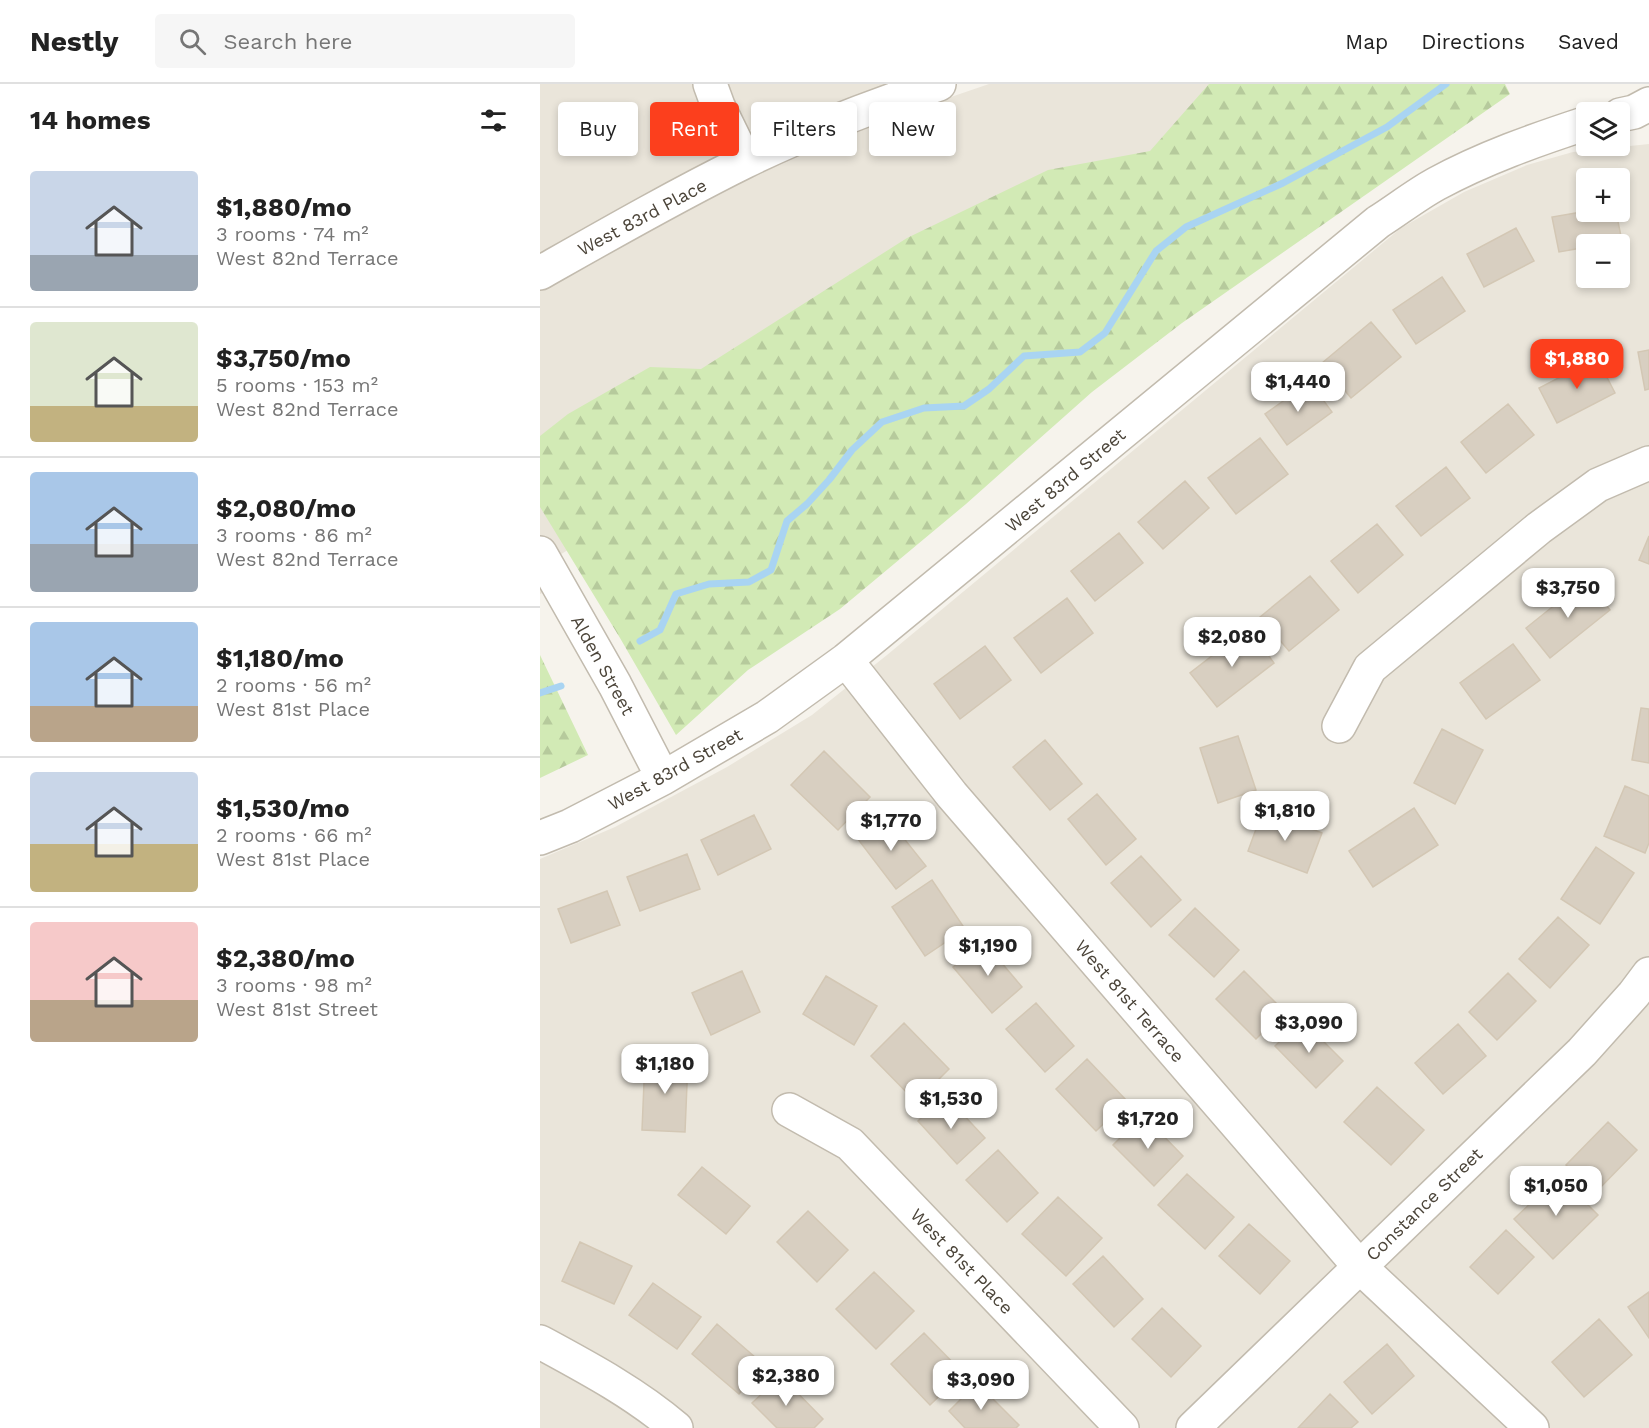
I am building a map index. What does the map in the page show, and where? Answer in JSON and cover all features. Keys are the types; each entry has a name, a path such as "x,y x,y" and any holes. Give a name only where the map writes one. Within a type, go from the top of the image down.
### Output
{"street":[{"path":"710,84 718,106 745,161"},
{"name":"West 83rd Place","path":"540,273 745,161 815,130 939,84"},
{"name":"West 83rd Street","path":"540,838 570,826 663,778 767,717 846,660 1378,222 1434,185 1480,162 1576,126"},
{"path":"1339,726 1370,668 1539,528 1598,485 1649,463"},
{"name":"Alden Street","path":"540,553 615,685 663,778"},
{"name":"West 81st Terrace","path":"846,660 952,795 1359,1266 1532,1428"},
{"name":"Constance Street","path":"1193,1428 1582,1052 1649,974"},
{"name":"West 81st Place","path":"789,1110 850,1144 1122,1428"},
{"path":"540,1342 600,1374 650,1406 676,1428"}],"shaded area":[{"path":"540,84 696,84 705,102 650,102 650,156 732,156 743,179 797,156 857,156 857,130 869,125 869,156 956,156 956,102 936,102 989,84 1300,84 1185,173 558,556 547,591 540,594"},
{"path":"728,84 914,84 857,104 857,102 751,102 751,131 739,116 739,102 731,102"},
{"path":"1649,144 1649,1428 540,1428 540,859 615,827 727,767 812,715 1401,228 1464,192 1527,165 1576,152 1576,156 1630,156 1630,146"}],"green space":[{"path":"1209,84 1505,84 1510,94 1182,323 1092,392 966,504 840,609 748,670 676,735 540,507 540,436 568,414 650,367 701,369 907,238 1048,170 1150,151"},
{"path":"540,655 588,755 540,778"}],"building":[{"path":"1576,213 1576,222 1618,222 1621,234 1576,234 1576,249 1559,252 1552,217"},
{"path":"1516,228 1534,261 1484,287 1467,254"},
{"path":"1442,277 1465,311 1416,344 1393,310"},
{"path":"1371,322 1401,357 1351,398 1322,363"},
{"path":"1649,350 1649,389 1645,390 1638,352"},
{"path":"1597,358 1615,393 1557,423 1539,388"},
{"path":"1310,382 1332,412 1287,445 1265,414"},
{"path":"1508,404 1534,435 1486,473 1461,442"},
{"path":"1260,438 1288,474 1236,514 1208,478"},
{"path":"1446,467 1470,498 1421,536 1396,506"},
{"path":"1185,481 1209,508 1163,549 1138,522"},
{"path":"1377,524 1403,555 1358,593 1331,561"},
{"path":"1119,533 1143,563 1095,601 1071,571"},
{"path":"1649,536 1649,564 1639,560"},
{"path":"1310,576 1339,610 1289,651 1260,617"},
{"path":"1586,580 1610,610 1550,658 1526,628"},
{"path":"1067,598 1093,633 1041,673 1014,638"},
{"path":"1248,628 1274,663 1217,707 1190,673"},
{"path":"1513,644 1540,680 1486,719 1460,683"},
{"path":"985,646 1011,680 960,719 934,684"},
{"path":"1641,708 1649,709 1649,763 1632,760"},
{"path":"1442,729 1483,750 1455,804 1414,783"},
{"path":"1238,736 1256,790 1218,803 1200,748"},
{"path":"1045,740 1082,784 1050,810 1013,767"},
{"path":"824,751 870,797 838,830 791,785"},
{"path":"1625,786 1649,796 1649,843 1645,853 1604,836"},
{"path":"1097,794 1136,839 1106,865 1068,819"},
{"path":"1414,808 1438,845 1373,887 1349,851"},
{"path":"1263,810 1322,833 1307,873 1248,851"},
{"path":"754,815 771,849 718,875 701,840"},
{"path":"886,816 926,866 896,889 857,838"},
{"path":"1596,847 1634,873 1600,924 1561,899"},
{"path":"687,854 700,889 640,911 627,877"},
{"path":"1141,856 1181,900 1151,927 1111,883"},
{"path":"932,880 965,929 925,956 892,907"},
{"path":"607,891 620,925 571,943 558,909"},
{"path":"1195,908 1239,950 1214,977 1169,935"},
{"path":"1558,917 1589,945 1550,988 1519,959"},
{"path":"984,942 1022,987 992,1013 953,967"},
{"path":"742,971 760,1012 711,1035 692,993"},
{"path":"1244,971 1284,1011 1256,1039 1216,999"},
{"path":"1508,973 1536,1001 1497,1040 1469,1012"},
{"path":"826,976 877,1006 854,1045 803,1014"},
{"path":"1036,1003 1074,1046 1045,1072 1006,1029"},
{"path":"1302,1020 1343,1061 1316,1088 1275,1046"},
{"path":"904,1023 949,1069 916,1102 871,1056"},
{"path":"1458,1024 1486,1056 1443,1094 1415,1063"},
{"path":"645,1059 688,1061 685,1132 642,1130"},
{"path":"1087,1059 1127,1101 1096,1131 1056,1089"},
{"path":"1377,1087 1424,1130 1391,1165 1344,1122"},
{"path":"945,1095 985,1138 957,1164 918,1121"},
{"path":"1143,1115 1183,1156 1154,1186 1113,1145"},
{"path":"1608,1122 1637,1150 1595,1193 1566,1165"},
{"path":"998,1150 1038,1193 1007,1222 966,1180"},
{"path":"702,1167 750,1206 726,1234 678,1195"},
{"path":"1187,1174 1234,1217 1205,1249 1158,1205"},
{"path":"1559,1176 1598,1215 1553,1259 1514,1219"},
{"path":"1058,1197 1102,1238 1066,1276 1022,1234"},
{"path":"808,1211 848,1250 817,1282 777,1242"},
{"path":"1249,1224 1290,1261 1260,1294 1219,1256"},
{"path":"1506,1230 1534,1257 1498,1294 1470,1267"},
{"path":"580,1242 632,1266 614,1304 562,1281"},
{"path":"1103,1256 1143,1299 1114,1327 1073,1284"},
{"path":"874,1272 914,1311 876,1349 836,1309"},
{"path":"653,1283 701,1317 677,1349 629,1315"},
{"path":"1649,1292 1649,1338 1628,1307"},
{"path":"1162,1308 1201,1346 1171,1377 1132,1339"},
{"path":"1599,1319 1632,1355 1584,1397 1552,1362"},
{"path":"717,1324 764,1365 739,1394 692,1354"},
{"path":"924,1333 963,1373 930,1405 891,1364"},
{"path":"1387,1344 1414,1376 1372,1414 1344,1382"},
{"path":"781,1376 823,1419 814,1428 777,1428 752,1403"},
{"path":"977,1383 1019,1425 1016,1428 965,1428 949,1411"},
{"path":"1330,1394 1358,1422 1351,1428 1298,1428"}],"waterway":[{"path":"640,641 660,630 676,594 709,584 749,582 771,570 787,521 807,504 852,450 882,422 924,408 964,406 989,389 1024,356 1080,352 1105,333 1156,251 1186,227 1283,183 1387,127 1446,84"},
{"path":"540,693 561,686"}]}
